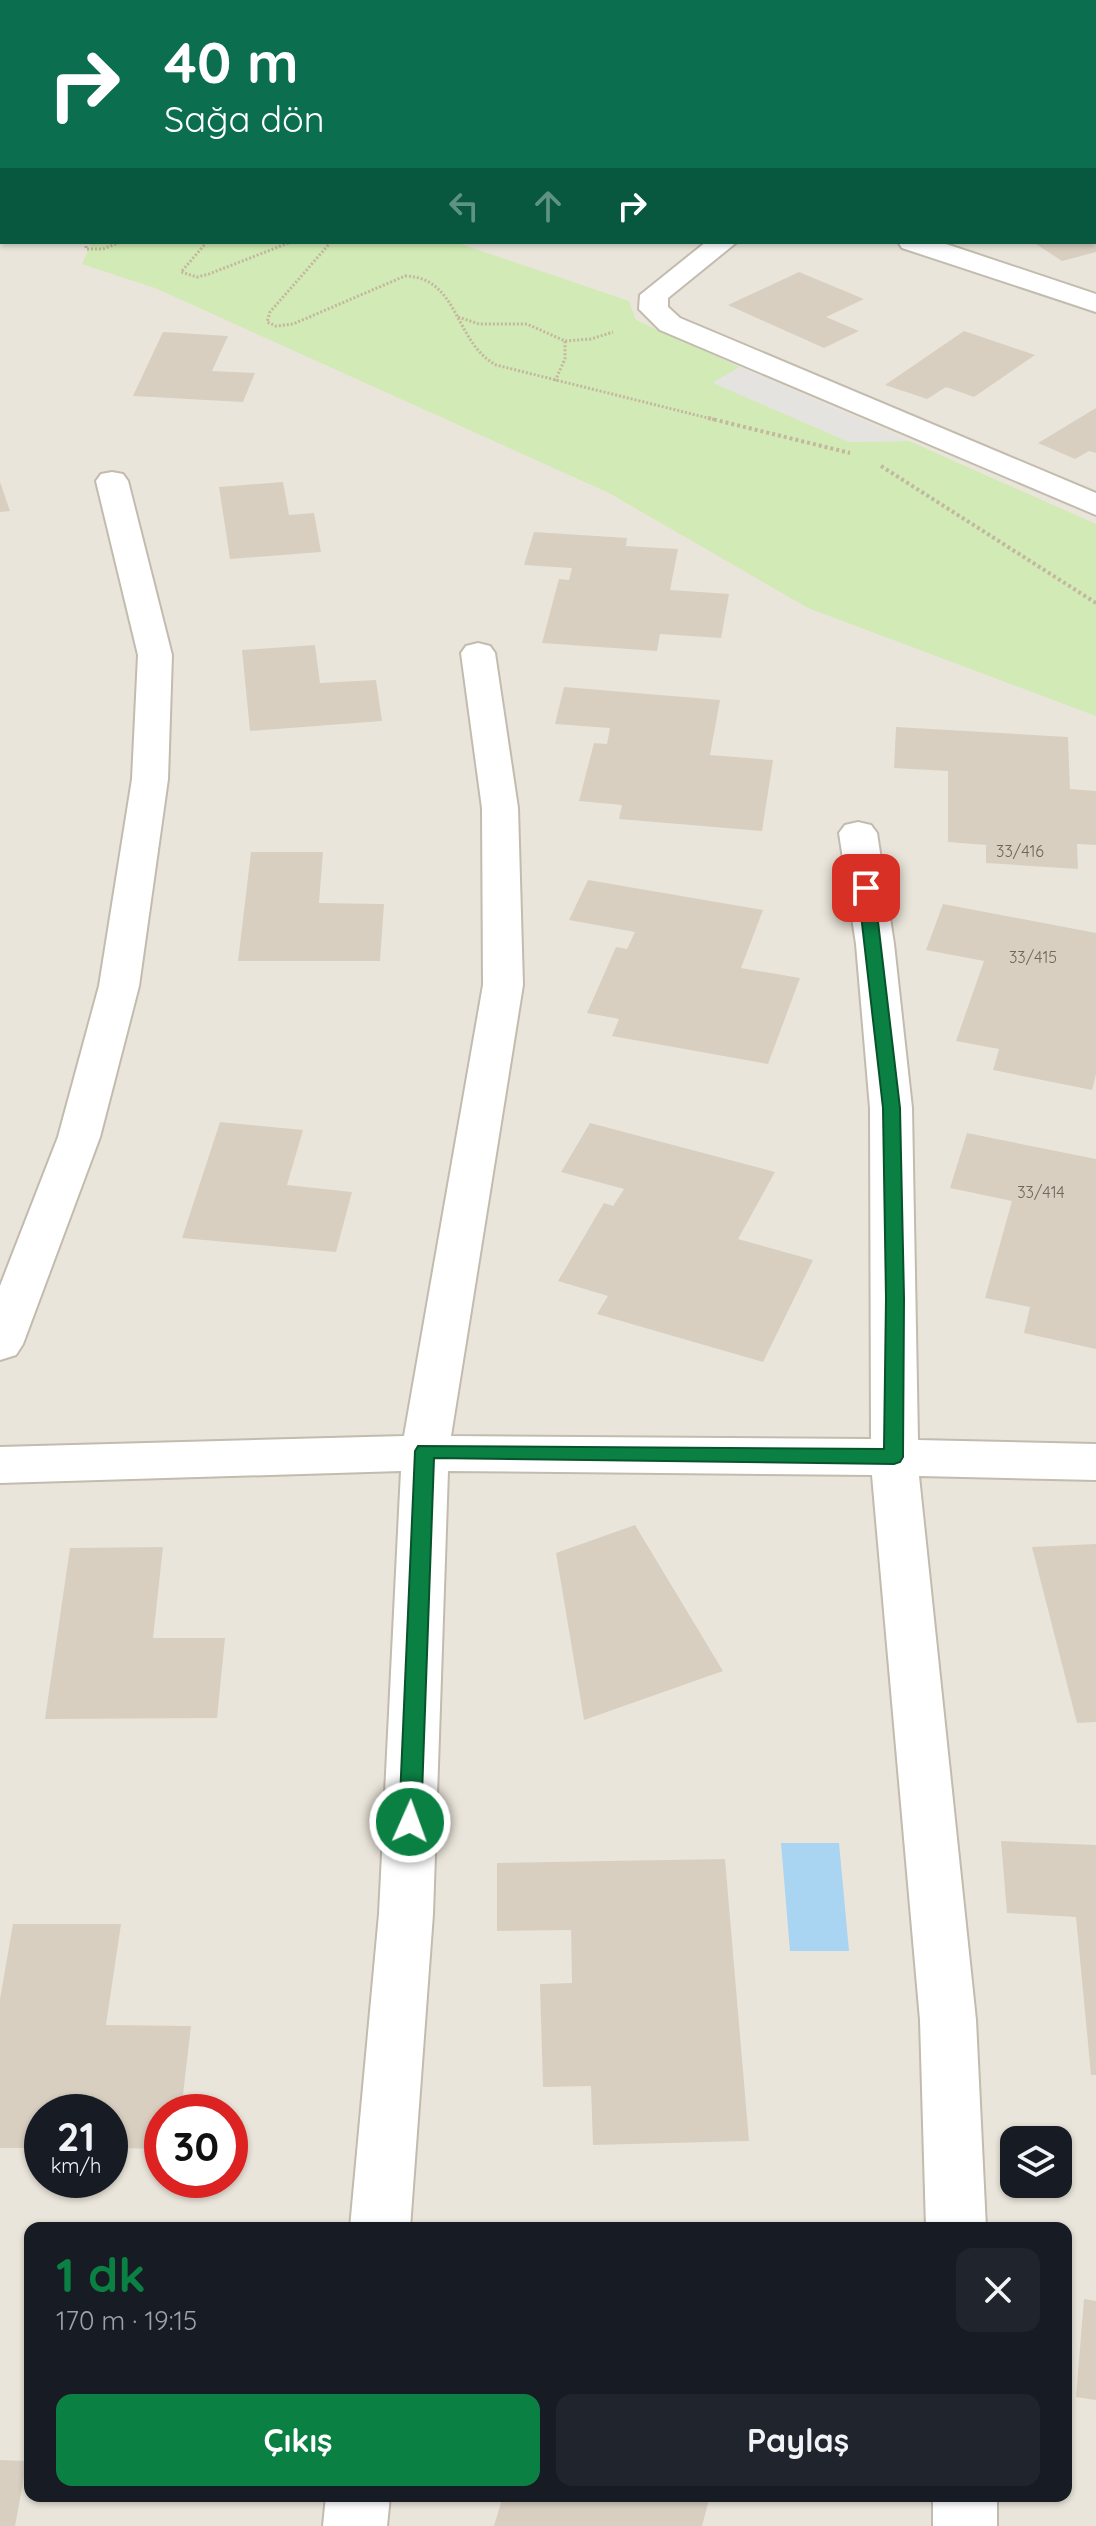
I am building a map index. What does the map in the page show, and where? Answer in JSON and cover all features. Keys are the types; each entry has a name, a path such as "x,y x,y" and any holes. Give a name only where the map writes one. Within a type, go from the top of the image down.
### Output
{"street":[{"path":"720,244 654,295 653,309 670,324 1096,505"},
{"path":"918,244 1096,303"},
{"path":"0,1344 79,1137 119,986 150,779 155,655 112,481"},
{"path":"380,2222 406,1914 425,1451 503,985 500,808 478,653"},
{"path":"858,833 875,944 891,1108 894,1457 948,2020 956,2222"},
{"path":"0,1465 179,1456 425,1451 1096,1462"},
{"path":"355,2526 357,2502"},
{"path":"965,2502 965,2526"}],"path":[{"path":"86,244 86,249 93,250 114,244"},
{"path":"205,244 181,272 197,277 209,274 286,244"},
{"path":"329,244 270,312 267,322 276,326 293,324 412,275 431,280 482,357 496,365 853,453"},
{"path":"457,317 479,324 527,324 565,341 670,324"},
{"path":"555,381 565,359 565,341"},
{"path":"882,466 1096,603"}],"shaded area":[{"path":"0,244 1096,244 1096,2526 0,2526"},
{"path":"740,367 909,441 849,442 713,383"}],"green space":[{"path":"91,244 461,244 629,301 636,320 740,367 714,382 849,442 909,441 1096,524 1096,716 808,608 609,493 155,288 82,264"}],"water":[{"path":"781,1843 839,1843 849,1951 790,1951"}],"building":[{"path":"1036,244 1096,244 1096,252 1062,261"},
{"path":"799,272 864,299 826,317 859,331 824,348 728,305"},
{"path":"964,331 1035,355 974,397 946,387 927,399 885,385"},
{"path":"163,332 228,336 212,371 255,373 243,402 133,396"},
{"path":"1096,408 1096,453 1089,451 1075,459 1038,443"},
{"path":"0,482 10,511 0,512"},
{"path":"283,482 289,515 314,513 321,552 230,559 219,487"},
{"path":"534,532 627,538 626,546 678,549 670,590 729,594 721,638 660,634 657,651 542,643 559,579 569,580 572,568 524,565"},
{"path":"315,645 320,683 376,680 382,721 250,731 242,650"},
{"path":"564,687 720,700 710,755 773,760 762,831 619,819 622,805 579,801 594,743 607,744 610,728 555,724"},
{"path":"896,727 1068,737 1070,789 1096,791 1096,845 1077,844 1078,869 986,863 986,845 948,842 948,771 894,768"},
{"path":"251,852 323,852 319,903 384,904 380,961 238,961"},
{"path":"588,880 763,910 741,968 800,978 768,1064 612,1036 619,1019 587,1013 616,947 627,949 635,932 569,920"},
{"path":"943,904 1096,933 1096,1074 1092,1090 993,1070 999,1049 956,1041 984,961 926,950"},
{"path":"220,1122 303,1130 287,1185 352,1192 336,1252 182,1238"},
{"path":"590,1123 775,1172 738,1239 813,1260 763,1362 597,1314 608,1296 558,1281 604,1203 613,1206 624,1189 561,1172"},
{"path":"967,1133 1096,1159 1096,1349 1024,1333 1030,1307 985,1298 1012,1201 950,1188"},
{"path":"635,1525 723,1671 584,1720 556,1553"},
{"path":"1096,1544 1096,1722 1077,1723 1032,1547"},
{"path":"163,1547 153,1638 225,1638 217,1718 45,1719 70,1548"},
{"path":"1001,1841 1096,1845 1096,2075 1091,2075 1076,1917 1007,1913"},
{"path":"725,1859 749,2141 593,2145 591,2086 543,2087 540,1984 572,1983 571,1930 497,1931 497,1863"},
{"path":"13,1924 121,1924 106,2025 191,2026 183,2094 144,2094 144,2149 128,2148 128,2094 24,2094 24,2148 0,2148 0,1999"},
{"path":"1084,2299 1096,2301 1096,2400 1076,2397"},
{"path":"0,2460 24,2461 15,2526 0,2526"},
{"path":"501,2502 708,2502 702,2526 494,2526"}],"route":[{"path":"410,1822 425,1451 894,1457 891,1108 875,944 866,888"}]}
